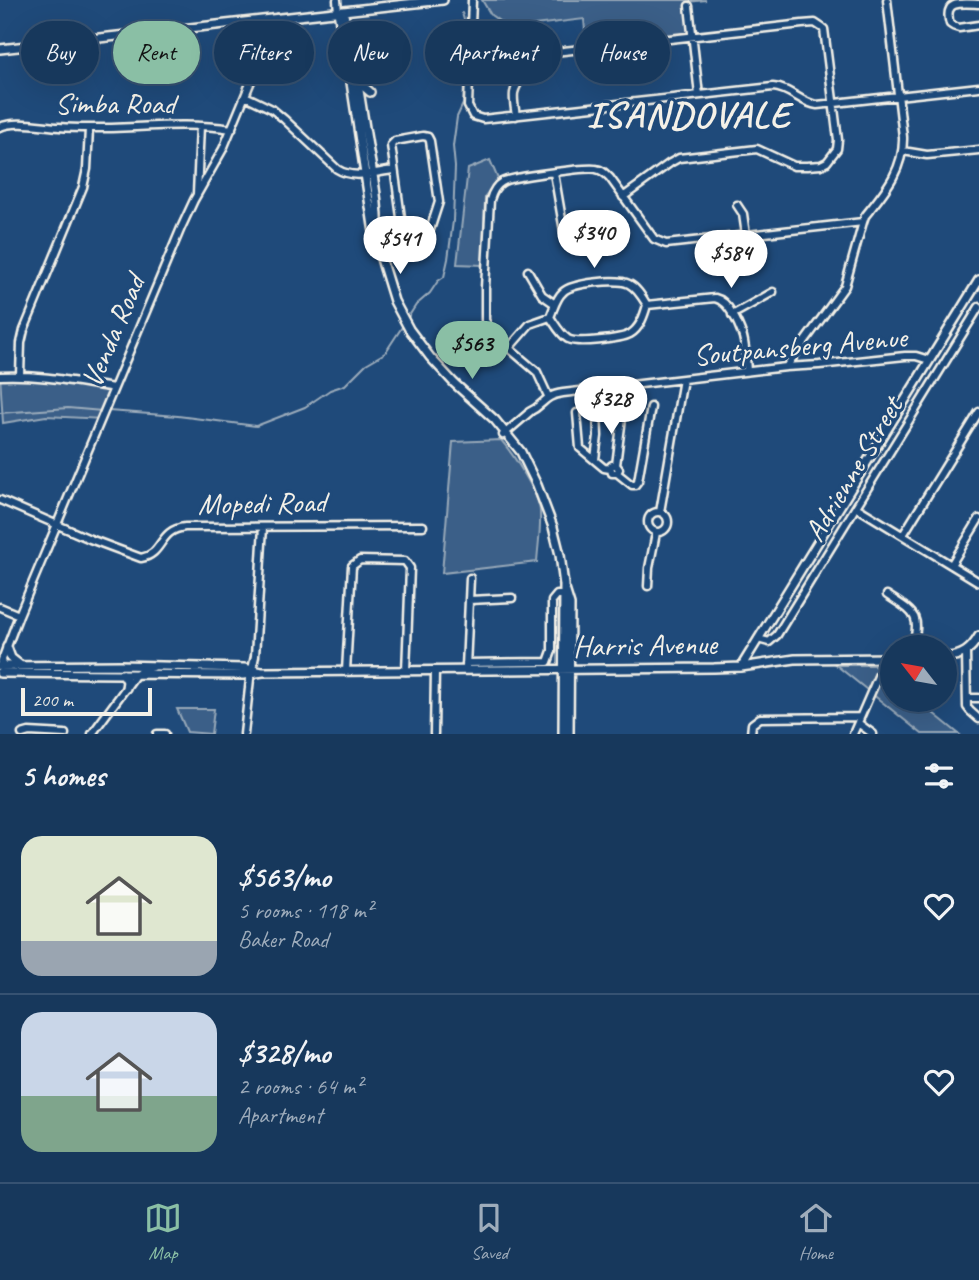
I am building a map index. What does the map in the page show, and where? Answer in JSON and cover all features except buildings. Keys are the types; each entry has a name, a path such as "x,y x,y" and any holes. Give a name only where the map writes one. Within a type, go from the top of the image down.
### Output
{"main road":[{"path":"0,49 443,0"},
{"path":"349,21 360,9"},
{"path":"340,11 344,21"},
{"path":"340,11 369,173"},
{"path":"357,84 377,245 389,289 409,329 440,369 505,433 524,457 553,527 570,605 563,734"},
{"path":"362,84 370,92"},
{"name":"Harris Avenue","path":"0,673 406,671 466,666 567,669 741,667 979,279"},
{"path":"564,585 569,734"},
{"path":"957,656 966,652 979,636"},
{"path":"7,647 10,658 20,665"},
{"path":"720,668 741,659 751,650 755,659 767,662"},
{"path":"741,667 795,659 880,658"},
{"name":"Harris Avenue","path":"0,666 120,665 251,672"},
{"path":"123,674 127,688"}],"street":[{"path":"339,0 340,11"},
{"path":"472,0 468,106 473,116 483,119 777,87 786,89 811,105 979,87"},
{"path":"786,367 842,292 865,216 895,176 903,151 887,0"},
{"path":"979,4 956,3 948,12 949,22 953,26 979,26"},
{"path":"689,6 699,95"},
{"name":"Venda Road","path":"0,666 168,258 232,130 277,18"},
{"path":"516,116 516,89 543,54 811,23 824,29 838,144 824,164 798,167 757,149 680,158 623,197"},
{"path":"245,96 272,109 337,169 348,175 394,170"},
{"name":"Simba Road","path":"0,127 13,123 89,129 200,126 232,130"},
{"path":"197,196 200,126"},
{"path":"20,375 24,330 83,187 89,129"},
{"path":"424,136 429,138 439,202 425,242 415,242 403,232 394,170 391,147 393,141 424,136"},
{"path":"903,151 927,155 979,150"},
{"path":"505,433 548,396 537,372 490,331 484,316 490,198 505,180 599,169 606,173 654,239 662,243 863,222"},
{"path":"554,173 565,231"},
{"path":"737,205 743,214 746,236"},
{"path":"528,271 542,295 555,304"},
{"path":"509,348 530,324 550,317 564,291 572,286 618,281 632,285 647,305"},
{"path":"732,315 774,292"},
{"path":"647,305 717,298 724,302 743,338 747,371"},
{"path":"550,317 565,336 581,341 629,334 640,324 647,305"},
{"name":"Adrienne Street","path":"758,639 769,642 777,635 979,307"},
{"name":"Soutpansberg Avenue","path":"548,396 786,367 905,356 929,360"},
{"path":"0,376 20,375 114,388"},
{"path":"660,512 684,379"},
{"path":"621,386 624,402 612,474 617,473 632,485 638,481 651,407"},
{"path":"595,459 597,412"},
{"path":"903,535 979,412"},
{"path":"577,413 578,445 604,468 613,467"},
{"name":"Mopedi Road","path":"0,500 141,558 153,554 164,537 175,528 423,526"},
{"path":"856,507 979,582"},
{"path":"660,512 666,515 668,522 666,529 656,533 648,527 648,520 653,513 660,512"},
{"path":"951,565 979,519"},
{"path":"244,734 255,656 263,527"},
{"path":"54,533 72,530"},
{"path":"648,586 656,533"},
{"path":"346,671 352,566 360,560 384,560 405,561 410,568 406,671"},
{"path":"470,578 466,666 548,662 552,651 552,601 557,595 563,595"},
{"path":"887,595 915,616 916,635"},
{"path":"469,600 512,598"},
{"path":"0,607 19,615"},
{"path":"966,652 968,710 979,719"},
{"name":"Harris Avenue","path":"120,665 136,674"},
{"path":"92,734 136,674 158,666"},
{"path":"434,734 435,670"},
{"path":"853,734 880,677"},
{"path":"967,698 979,698"},
{"path":"751,734 753,722 760,718 859,720 873,734"},
{"path":"22,734 65,734"},
{"path":"158,734 165,734"}],"shaded area":[{"path":"482,0 706,0 687,2 690,33 670,35 670,21 499,21 491,15"},
{"path":"490,160 498,179 485,196 483,265 457,264 468,169"},
{"path":"0,375 69,377 117,387 103,419 46,416 3,423"},
{"path":"501,440 525,475 539,505 537,562 442,573 453,442"},
{"path":"836,665 873,665 880,671 880,700"},
{"path":"177,709 214,709 211,734 187,732"},
{"path":"895,712 932,712 959,734 922,734"}],"waterway":[{"path":"407,319 416,305 444,277 448,259 453,221 453,146 457,117 463,104 467,30 462,13"},
{"path":"108,411 256,426 305,407 330,390 345,385 366,364 385,353 404,324"},
{"path":"0,413 68,408 102,411"}],"district":[{"name":"ISANDOVALE","path":"689,114"}]}
